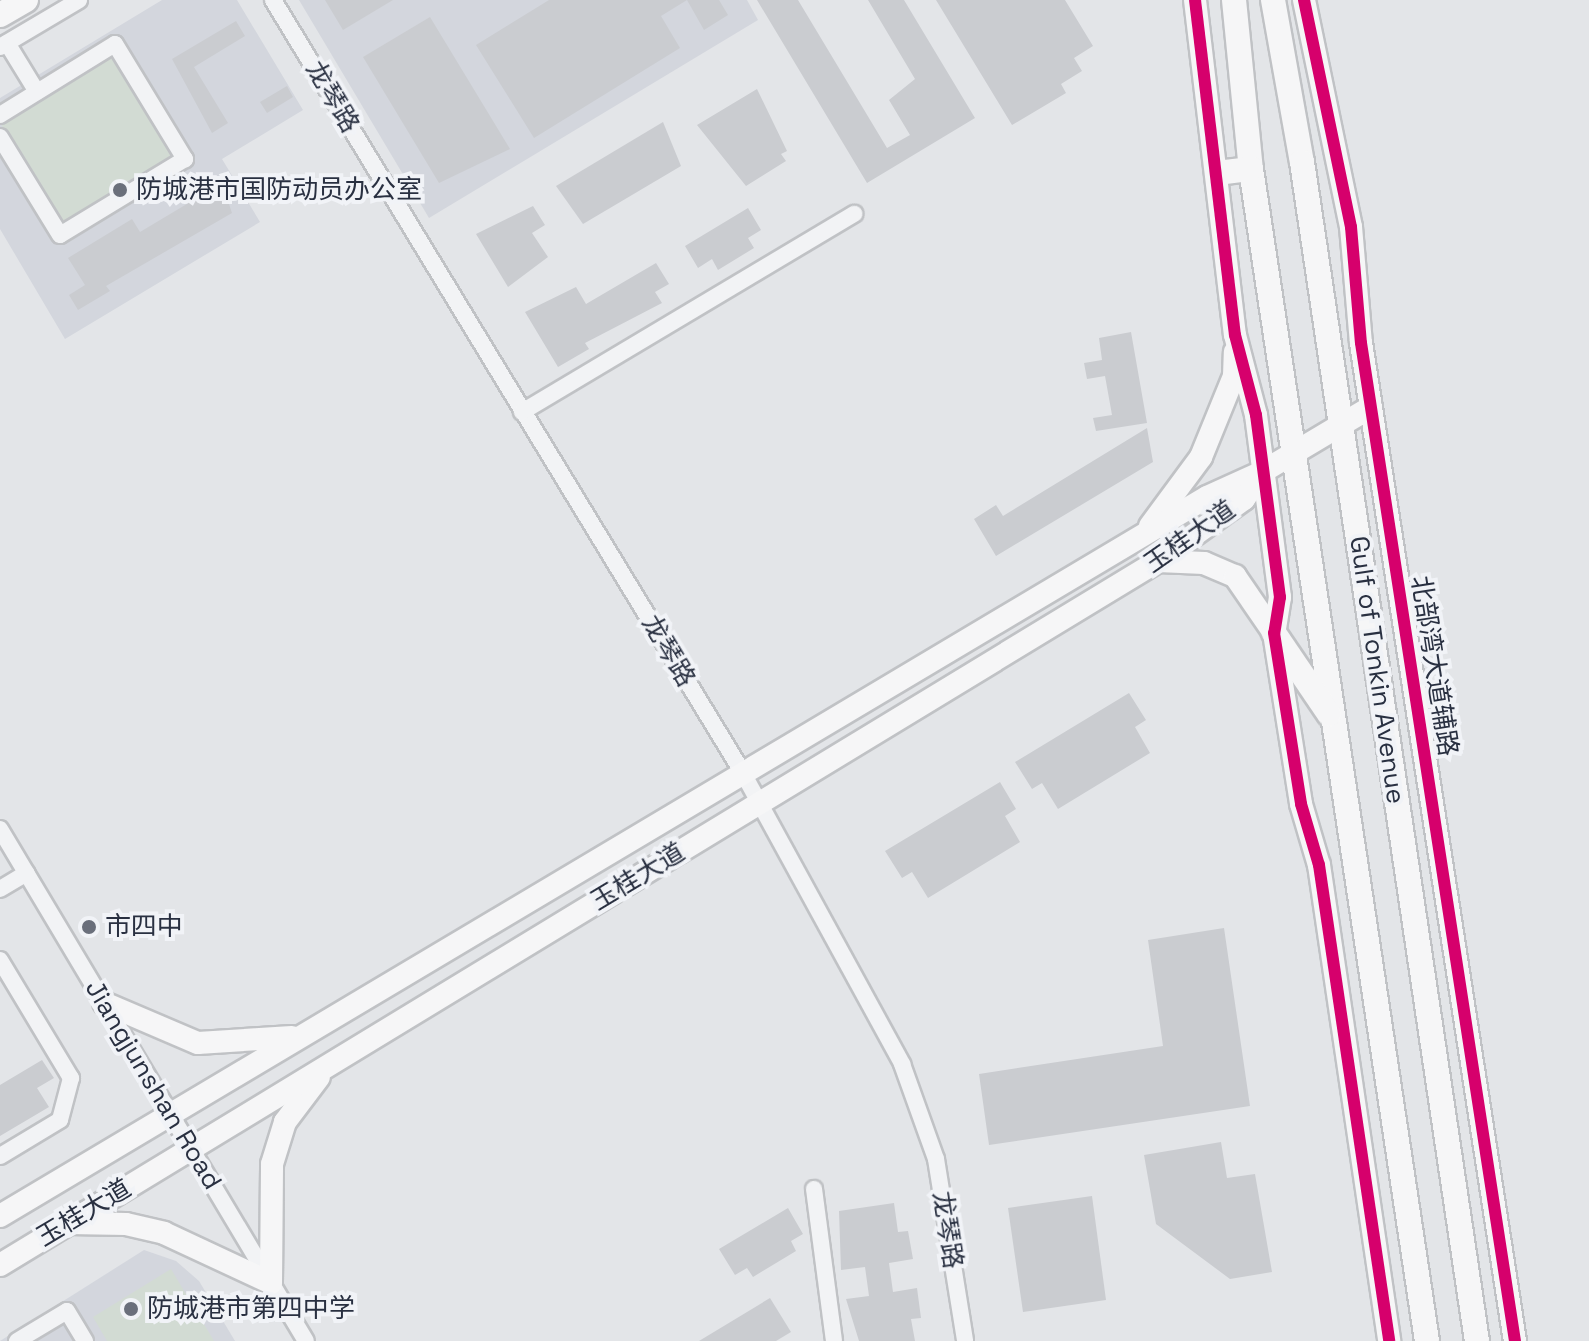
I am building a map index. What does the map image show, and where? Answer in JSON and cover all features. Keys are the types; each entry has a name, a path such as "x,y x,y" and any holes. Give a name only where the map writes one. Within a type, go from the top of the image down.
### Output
{"highway":[{"path":"0,15 26,0"},
{"name":"Gulf of Tonkin Avenue","path":"1234,0 1251,169 1427,1341"},
{"name":"Gulf of Tonkin Avenue","path":"1273,0 1341,425 1477,1341"},
{"path":"1217,173 1251,169"},
{"path":"1274,633 1334,722"}],"main road":[{"path":"1195,0 1235,335 1262,472 1280,597 1274,633 1301,804 1319,865 1389,1341"},
{"name":"北部湾大道辅路","path":"1304,0 1351,227 1371,407 1515,1341"},
{"path":"1235,335 1234,376 1206,445 1143,535 1158,561 1204,563 1235,576 1274,633"},
{"name":"玉桂大道","path":"0,1216 1143,535 1262,472 1371,407"},
{"name":"玉桂大道","path":"0,1265 1158,561 1244,499 1262,472"},
{"path":"104,1003 198,1043 245,1045 305,1035"},
{"path":"69,1223 126,1224 164,1233 271,1283 272,1164 285,1122 327,1066"}],"street":[{"path":"37,92 3,45 79,0"},
{"name":"龙琴路","path":"273,0 743,773 902,1064 927,1122 965,1341"},
{"path":"0,115 115,44 185,159 60,235 0,137"},
{"path":"522,412 854,214"},
{"name":"Jiangjunshan Road","path":"0,829 306,1341"},
{"path":"0,889 27,873"},
{"path":"0,960 71,1078 60,1120 0,1156"},
{"path":"814,1189 834,1341"},
{"path":"17,1341 67,1311 85,1341"}],"shaded area":[{"name":"防城港市国防动员办公室","path":"162,0 237,0 303,110 222,159 260,222 65,339 0,229 0,98"},
{"path":"299,0 747,0 758,20 429,218"},
{"path":"116,54 176,154 60,223 1,124"},
{"name":"防城港市第四中学","path":"144,1250 176,1261 199,1281 235,1341 0,1341"},
{"path":"171,1269 214,1341 107,1341 93,1317"}],"building":[{"path":"325,0 393,0 343,30"},
{"path":"549,0 687,0 661,16 680,48 534,138 476,45"},
{"path":"687,0 719,0 728,15 704,30"},
{"path":"757,0 798,0 887,148 910,135 889,100 915,79 868,0 904,0 975,118 867,183"},
{"path":"936,0 1065,0 1093,46 1074,58 1082,71 1061,84 1066,93 1012,125"},
{"path":"430,17 510,149 439,183 363,57"},
{"path":"236,21 245,36 194,67 228,123 212,133 172,59"},
{"path":"287,86 293,97 267,113 260,102"},
{"path":"757,89 787,151 781,154 786,161 746,186 697,125"},
{"path":"663,122 681,166 583,224 556,186"},
{"path":"222,183 232,213 106,286 110,291 78,310 69,295 85,285 68,258 132,219 140,232"},
{"path":"533,206 545,225 532,233 548,257 508,287 476,234"},
{"path":"748,208 761,230 748,238 754,248 718,270 712,259 698,268 685,246"},
{"path":"656,263 669,284 655,292 662,303 585,343 589,349 558,367 525,312 576,287 586,304"},
{"path":"1131,332 1147,423 1096,431 1093,418 1112,415 1105,376 1087,379 1084,363 1102,360 1099,338"},
{"path":"1147,428 1153,462 996,556 974,519 996,505 1003,516"},
{"path":"1129,693 1146,720 1135,727 1150,753 1058,809 1042,783 1032,789 1015,762"},
{"path":"1000,782 1016,809 1005,816 1020,842 928,898 912,872 902,878 885,851"},
{"path":"1224,928 1250,1106 989,1145 979,1074 1163,1046 1148,940"},
{"path":"42,1060 54,1078 37,1088 49,1107 0,1136 0,1085"},
{"path":"1221,1142 1227,1178 1255,1174 1272,1272 1230,1279 1156,1224 1144,1155"},
{"path":"1092,1196 1106,1300 1023,1312 1008,1208"},
{"path":"894,1203 898,1232 908,1231 913,1259 889,1263 893,1292 917,1288 921,1318 911,1319 915,1341 859,1341 846,1299 869,1296 865,1267 841,1270 839,1211"},
{"path":"788,1208 803,1234 791,1241 796,1251 753,1277 747,1268 735,1275 719,1249"},
{"path":"770,1298 791,1332 776,1341 699,1341"}],"cycle path":[{"path":"1195,0 1235,335 1256,415 1280,597 1274,633 1301,804 1319,865 1389,1341"},
{"path":"1304,0 1351,227 1361,343 1515,1341"}],"place":[{"name":"防城港市国防动员办公室","path":"120,190"},
{"name":"市四中","path":"89,927"},
{"name":"防城港市第四中学","path":"131,1309"}]}
